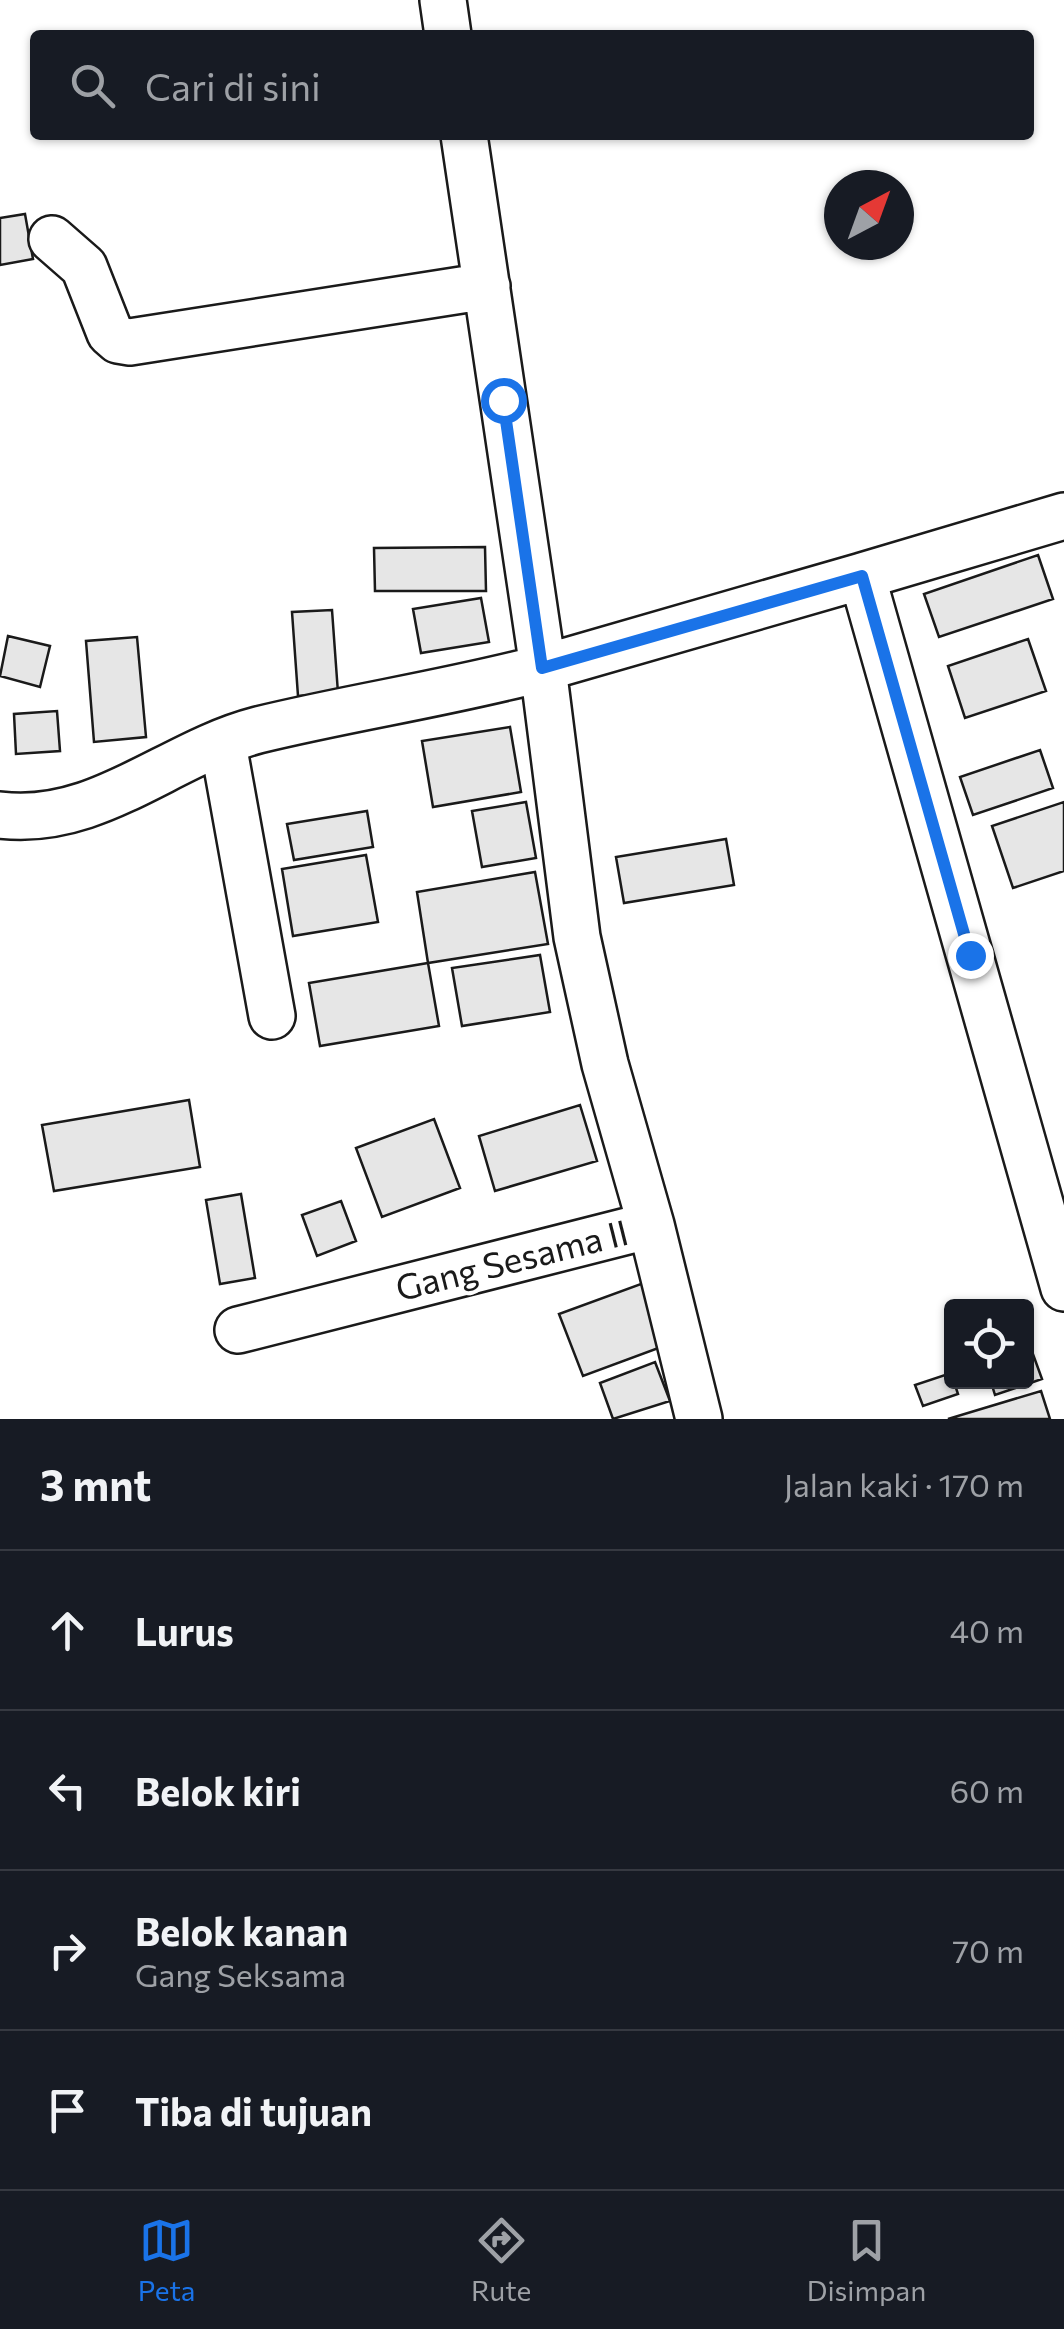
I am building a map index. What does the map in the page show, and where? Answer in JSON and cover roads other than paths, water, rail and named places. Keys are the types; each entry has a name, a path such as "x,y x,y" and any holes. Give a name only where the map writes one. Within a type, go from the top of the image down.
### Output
{"street":[{"path":"443,0 447,30"},
{"path":"465,140 578,937 605,1064 651,1226"},
{"path":"52,239 84,267 110,333 118,340 130,342 486,286"},
{"path":"0,814 46,818 97,801 254,731 542,668 1064,516"},
{"path":"862,576 1057,1239 1064,1288"},
{"path":"223,744 272,1016"},
{"name":"Gang Sesama II","path":"238,1330 651,1226 699,1419"}]}
